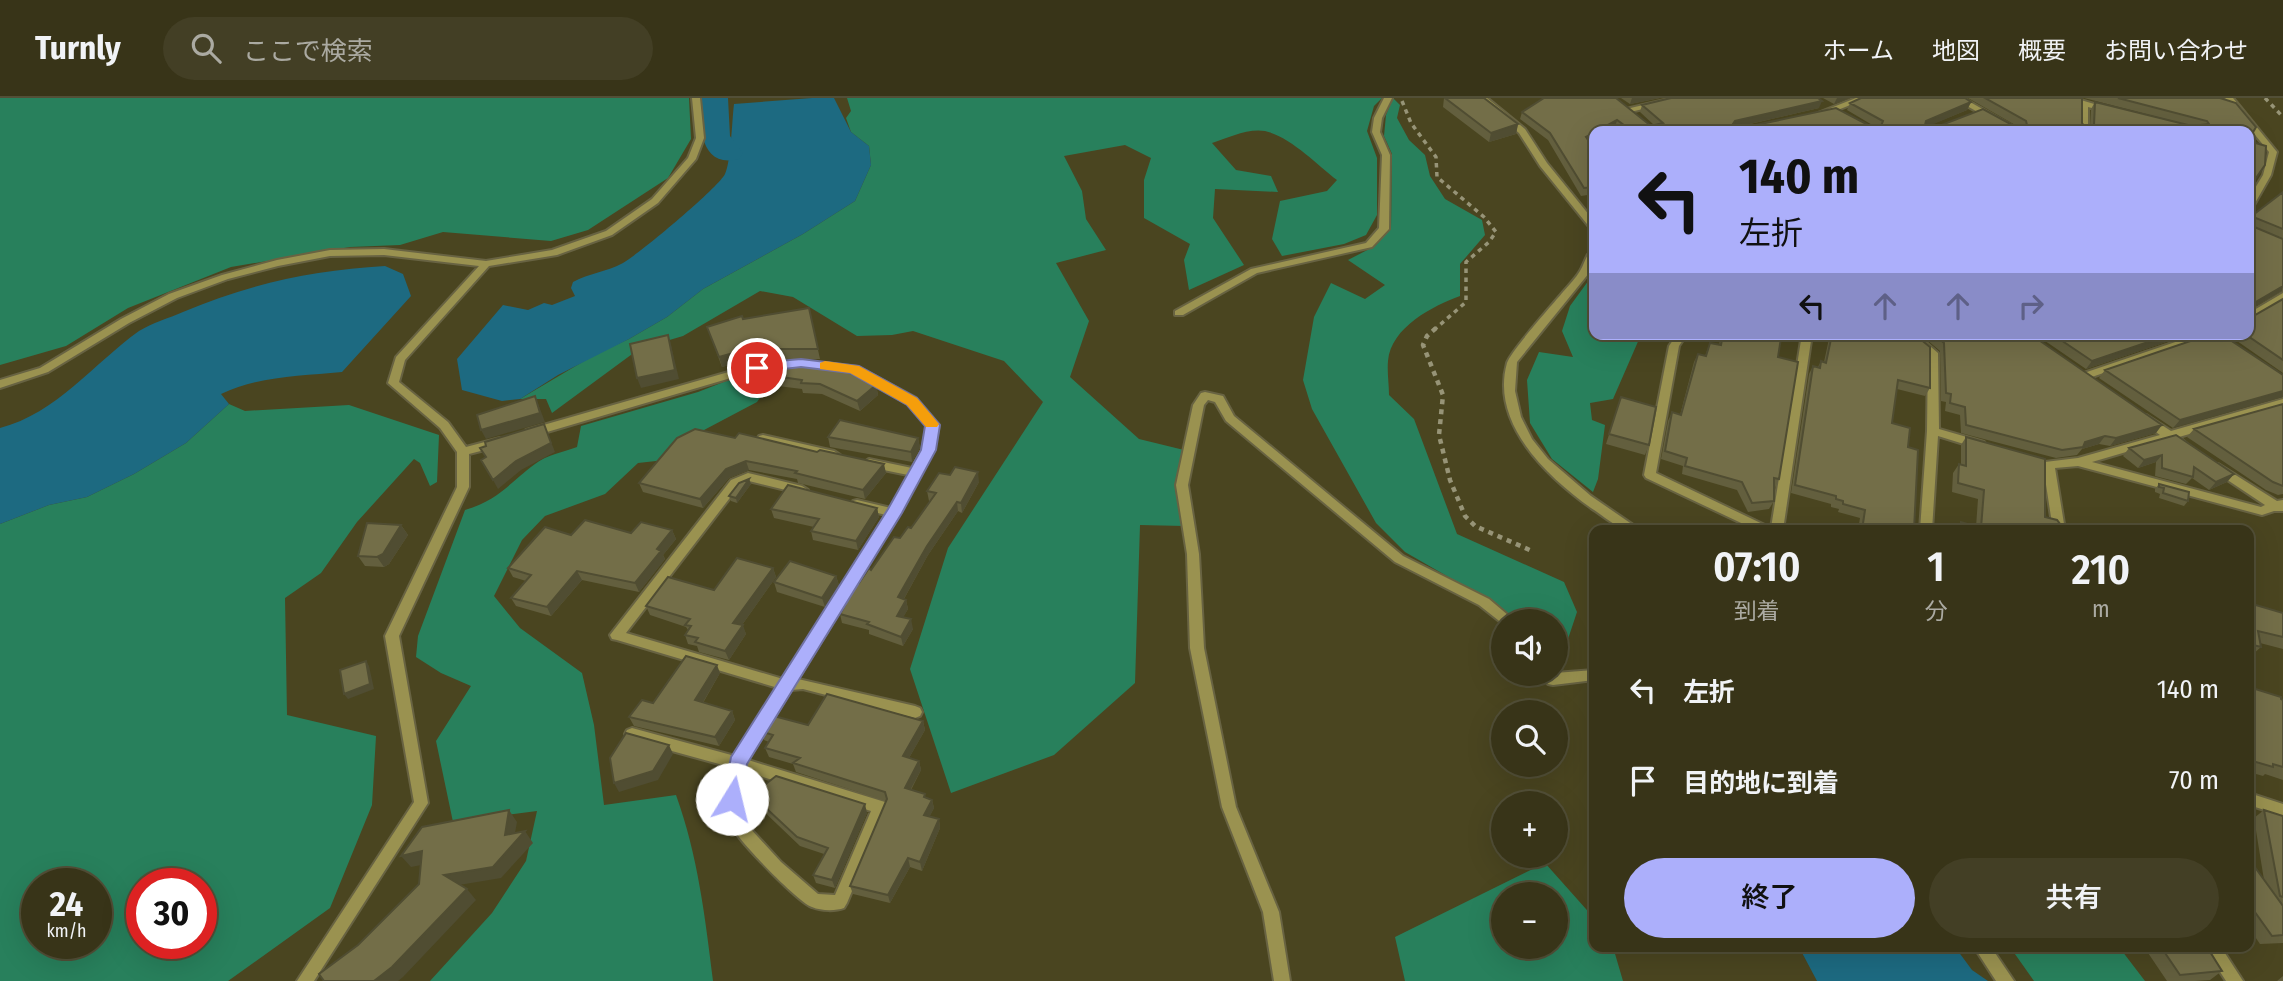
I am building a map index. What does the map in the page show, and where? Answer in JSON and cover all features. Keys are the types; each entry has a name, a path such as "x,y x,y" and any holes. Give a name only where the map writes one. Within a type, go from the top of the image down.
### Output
{"street":[{"path":"0,384 44,370 125,321 173,296 225,277 277,263 330,253 384,252 486,264 554,253 609,233 655,201 692,159 700,138 696,98"},
{"path":"1179,313 1254,271 1369,245 1384,229 1386,155 1376,132 1378,118 1388,98"},
{"path":"1482,98 1522,131 1543,163 1589,222"},
{"path":"1623,107 1685,98"},
{"path":"1810,115 1834,110 1864,98"},
{"path":"1960,98 2008,126"},
{"path":"2063,98 2122,113"},
{"path":"2227,101 2236,106 2252,126"},
{"path":"2084,103 2084,126"},
{"path":"1822,104 1844,115"},
{"path":"1623,107 1636,117"},
{"path":"1969,115 1979,111"},
{"path":"2254,128 2273,152"},
{"path":"2261,149 2273,152"},
{"path":"2254,197 2267,175 2273,152"},
{"path":"1589,262 1584,273 1512,362 1508,399 1514,416 1548,468 1625,525"},
{"path":"304,981 421,803 392,636 463,487 463,452 444,425 393,383 400,359 486,264"},
{"path":"2254,314 2283,296"},
{"path":"1678,340 1674,346 1650,475 1755,525"},
{"path":"1778,525 1806,340"},
{"path":"1917,340 1933,353 1933,432 1926,525"},
{"path":"2096,383 2080,372 2192,340"},
{"path":"463,452 746,370 808,364 854,369 912,401 933,425 929,450 894,513 738,763 732,799 741,828 776,867 814,901 839,903 880,807 738,763 632,734"},
{"path":"1282,981 1270,912 1229,807 1197,648 1193,554 1182,485 1199,405 1205,396 1219,399 1230,418 1399,559 1493,609"},
{"path":"2036,461 2049,465 2078,462 2283,403"},
{"path":"2138,414 2191,450"},
{"path":"1933,432 1997,450"},
{"path":"763,439 916,473"},
{"path":"2078,462 2262,511 2281,507"},
{"path":"2212,464 2281,507"},
{"path":"2049,465 2058,525"},
{"path":"814,493 748,477 735,484 617,635 786,685 803,684 915,712"},
{"path":"841,500 894,513"},
{"path":"1568,678 1589,676"},
{"path":"2254,801 2283,810"},
{"path":"1986,952 2006,981"},
{"path":"2215,952 2235,981"}],"path":[{"path":"1399,98 1411,123 1436,157 1437,177 1454,195 1488,219 1496,232 1489,242 1466,262 1466,302 1427,336 1423,345 1443,395 1439,435 1450,480 1465,516 1475,526 1532,551"},
{"path":"2266,98 2283,117"}],"green space":[{"path":"0,98 689,98 691,139 668,178 588,230 551,241 443,232 400,245 350,247 231,267 128,308 66,346 0,365"},
{"path":"847,98 1382,98 1374,106 1367,131 1377,158 1377,215 1366,235 1344,244 1282,256 1272,239 1280,201 1327,191 1337,180 1303,152 1275,134 1258,130 1212,143 1236,170 1271,176 1278,192 1215,189 1213,218 1244,265 1189,290 1184,260 1190,244 1144,218 1144,180 1151,158 1125,145 1064,156 1082,191 1086,219 1106,250 1056,263 1089,321 1070,377 1139,439 1184,450 1185,526 1140,525 1135,683 1054,755 951,793 910,669 948,548 1043,402 1004,361 913,331 892,335 857,336 793,297 760,291 683,336 639,349 552,413 546,399 520,399 596,354 667,317 703,289 803,234 855,201 871,165 869,146 851,132 846,118 851,111"},
{"path":"1393,98 1400,105 1397,118 1409,140 1425,155 1430,176 1445,199 1482,220 1485,235 1460,264 1460,296 1415,319 1397,338 1388,361 1389,395 1414,419 1457,534 1564,582 1577,612 1568,639 1568,609 1500,609 1405,552 1376,523 1312,409 1303,380 1314,317 1331,283 1365,299 1385,285 1348,260 1375,246 1391,228 1392,154 1384,136 1386,115"},
{"path":"1589,280 1589,340 1639,340 1613,399 1590,403 1592,420 1605,425 1598,479 1593,492 1552,459 1530,423 1527,380 1539,352 1573,357 1562,331 1570,306"},
{"path":"764,374 767,388 757,402 687,439 665,460 638,463 605,494 545,516 522,540 494,596 520,628 582,673 594,725 604,805 676,795 695,864 713,981 430,981 492,913 526,861 537,811 453,822 436,741 471,686 441,673 416,657 418,636 465,510 495,496 539,461 577,447 581,426 698,392 734,378"},
{"path":"229,404 245,411 349,405 439,435 437,482 430,486 420,463 414,459 357,522 321,573 285,598 287,715 376,736 372,805 330,908 228,981 0,981 0,524 49,505 87,497 134,474 186,443"},
{"path":"1535,868 1549,868 1562,882 1506,882"},
{"path":"1568,889 1589,912 1589,952 1614,952 1623,981 1405,981 1395,937 1491,890 1491,959 1568,959"},
{"path":"2014,952 2123,952 2145,981 2034,981"}],"water":[{"path":"834,98 851,132 869,146 871,165 855,201 803,234 703,289 667,317 558,375 520,399 502,401 462,390 457,359 503,305 528,310 544,303 552,305 575,296 571,288 573,282 623,263 708,193 725,174 729,160 734,104"},
{"path":"385,266 403,274 411,296 342,372 265,380 221,394 229,404 186,443 134,474 87,497 49,505 0,524 0,428 20,421 57,399 139,331 207,302 257,286 307,275"},
{"path":"1802,952 1959,952 1972,970 1988,981 1817,981"}],"building":[{"path":"1445,98 1484,98 1518,124 1491,133"},
{"path":"1544,98 1616,98 1651,126 1625,126 1617,120 1606,126 1589,126 1589,136 1586,137 1589,142 1589,188 1584,188 1550,133 1522,112"},
{"path":"1671,98 1818,98 1822,101 1735,121 1733,124 1751,126 1651,126 1663,123 1642,105"},
{"path":"1861,98 1965,98 1971,102 1926,121 1925,125 1939,126 1881,126 1883,121 1850,103"},
{"path":"1985,98 2082,98 2084,126 2014,126 2027,125 2026,121"},
{"path":"2118,98 2220,98 2236,103 2256,127 2254,130 2254,126 2192,126 2209,124 2207,121"},
{"path":"2095,102 2192,126 2084,126 2094,125"},
{"path":"1836,108 1870,126 1751,126"},
{"path":"1983,109 2014,126 1939,126"},
{"path":"2254,143 2266,146 2265,165 2254,181"},
{"path":"2283,192 2283,229 2254,219 2254,214"},
{"path":"2254,227 2283,239 2283,286 2254,303"},
{"path":"2283,299 2283,360 2254,340 2254,303 2255,315"},
{"path":"809,308 818,349 771,349 770,343 719,357 707,327 742,316 743,319"},
{"path":"668,335 675,370 637,378 630,344"},
{"path":"1722,340 1781,340 1778,357 1798,362 1779,479 1774,478 1774,501 1752,503 1742,482 1685,466 1687,458 1665,451 1672,412 1681,415 1698,354 1706,356 1710,343 1721,345"},
{"path":"1831,340 1921,340 1930,347 1930,388 1898,380 1892,423 1910,428 1908,447 1918,450 1914,525 1863,525 1865,510 1843,504 1836,496 1795,485 1813,366 1820,368 1821,361 1826,363"},
{"path":"1941,340 2039,340 2162,425 2116,438 2105,436 2085,442 2083,447 2062,450 1966,425 1965,407 1950,403 1951,394 1946,393 1944,343"},
{"path":"2061,340 2154,340 2092,361"},
{"path":"2193,340 2230,340 2283,375 2283,391 2180,420 2105,370"},
{"path":"773,361 829,363 876,385 857,401 820,384 801,383 802,380 775,376"},
{"path":"535,396 540,413 481,430 477,415"},
{"path":"1621,397 1656,407 1649,445 1609,434"},
{"path":"2283,404 2283,486 2194,429"},
{"path":"840,420 918,438 911,452 828,437"},
{"path":"544,424 551,443 516,461 493,480 481,460 486,457 480,448 486,446 485,442"},
{"path":"695,429 735,438 739,433 817,452 820,450 884,464 863,490 795,473 797,471 746,461 726,469 700,499 639,483 677,438"},
{"path":"2176,435 2234,474 2216,482 2194,467 2193,477 2162,468 2162,455 2144,460 2129,448"},
{"path":"1966,437 2045,459 2045,517 2057,520 2060,525 1981,525 1984,490 1958,483 1959,464 1966,466"},
{"path":"955,467 978,472 961,503 957,502 927,546 898,597 906,600 897,616 911,619 901,637 867,624 869,622 840,614 845,605 839,603 853,581 859,583 894,537 900,538 908,527 911,528 936,493 927,491 939,473 950,475"},
{"path":"749,479 736,498 729,496 739,483"},
{"path":"2159,484 2189,492 2188,501 2163,493 2164,488 2159,487"},
{"path":"788,485 877,508 856,541 811,531 819,519 771,509"},
{"path":"585,520 631,533 641,522 672,530 657,549 661,551 635,583 577,571 547,607 511,598 531,575 508,568 545,527 571,535"},
{"path":"367,523 401,525 383,554 377,557 358,556"},
{"path":"737,558 773,568 733,623 743,625 725,651 695,642 698,638 685,635 691,626 685,625 690,619 646,606 668,577 714,590"},
{"path":"790,561 836,576 822,598 774,582"},
{"path":"2254,604 2283,613 2283,637 2258,631 2261,647 2254,645"},
{"path":"686,656 717,665 695,700 732,711 715,737 629,717 642,700 653,703"},
{"path":"366,661 370,684 344,694 340,670"},
{"path":"2254,689 2283,700 2283,767 2273,764 2273,767 2254,761"},
{"path":"827,694 923,721 903,756 919,761 905,788 925,794 924,797 932,800 924,815 939,819 920,862 908,858 888,895 850,886 887,799 885,792 793,763 800,758 765,748 773,735 760,731 770,715 808,725"},
{"path":"626,733 669,745 653,771 614,783 610,758"},
{"path":"776,776 865,804 832,880 813,875 828,848 797,837 752,795"},
{"path":"509,810 505,835 525,831 493,867 444,875 467,889 392,967 374,981 324,981 319,974 358,945 419,884 422,851 401,856 422,827"},
{"path":"2264,810 2283,816 2283,897 2280,896"},
{"path":"2254,866 2283,906 2283,935 2272,936 2254,911"},
{"path":"2164,952 2210,952 2222,971 2180,975"}],"waterway":[{"path":"714,98 715,137 728,153"}],"slow traffic":[{"path":"825,366 854,369 912,401 931,424"}],"route":[{"path":"732,799 738,763 894,513 929,450 933,425 912,401 854,369 801,363 757,368"}]}
